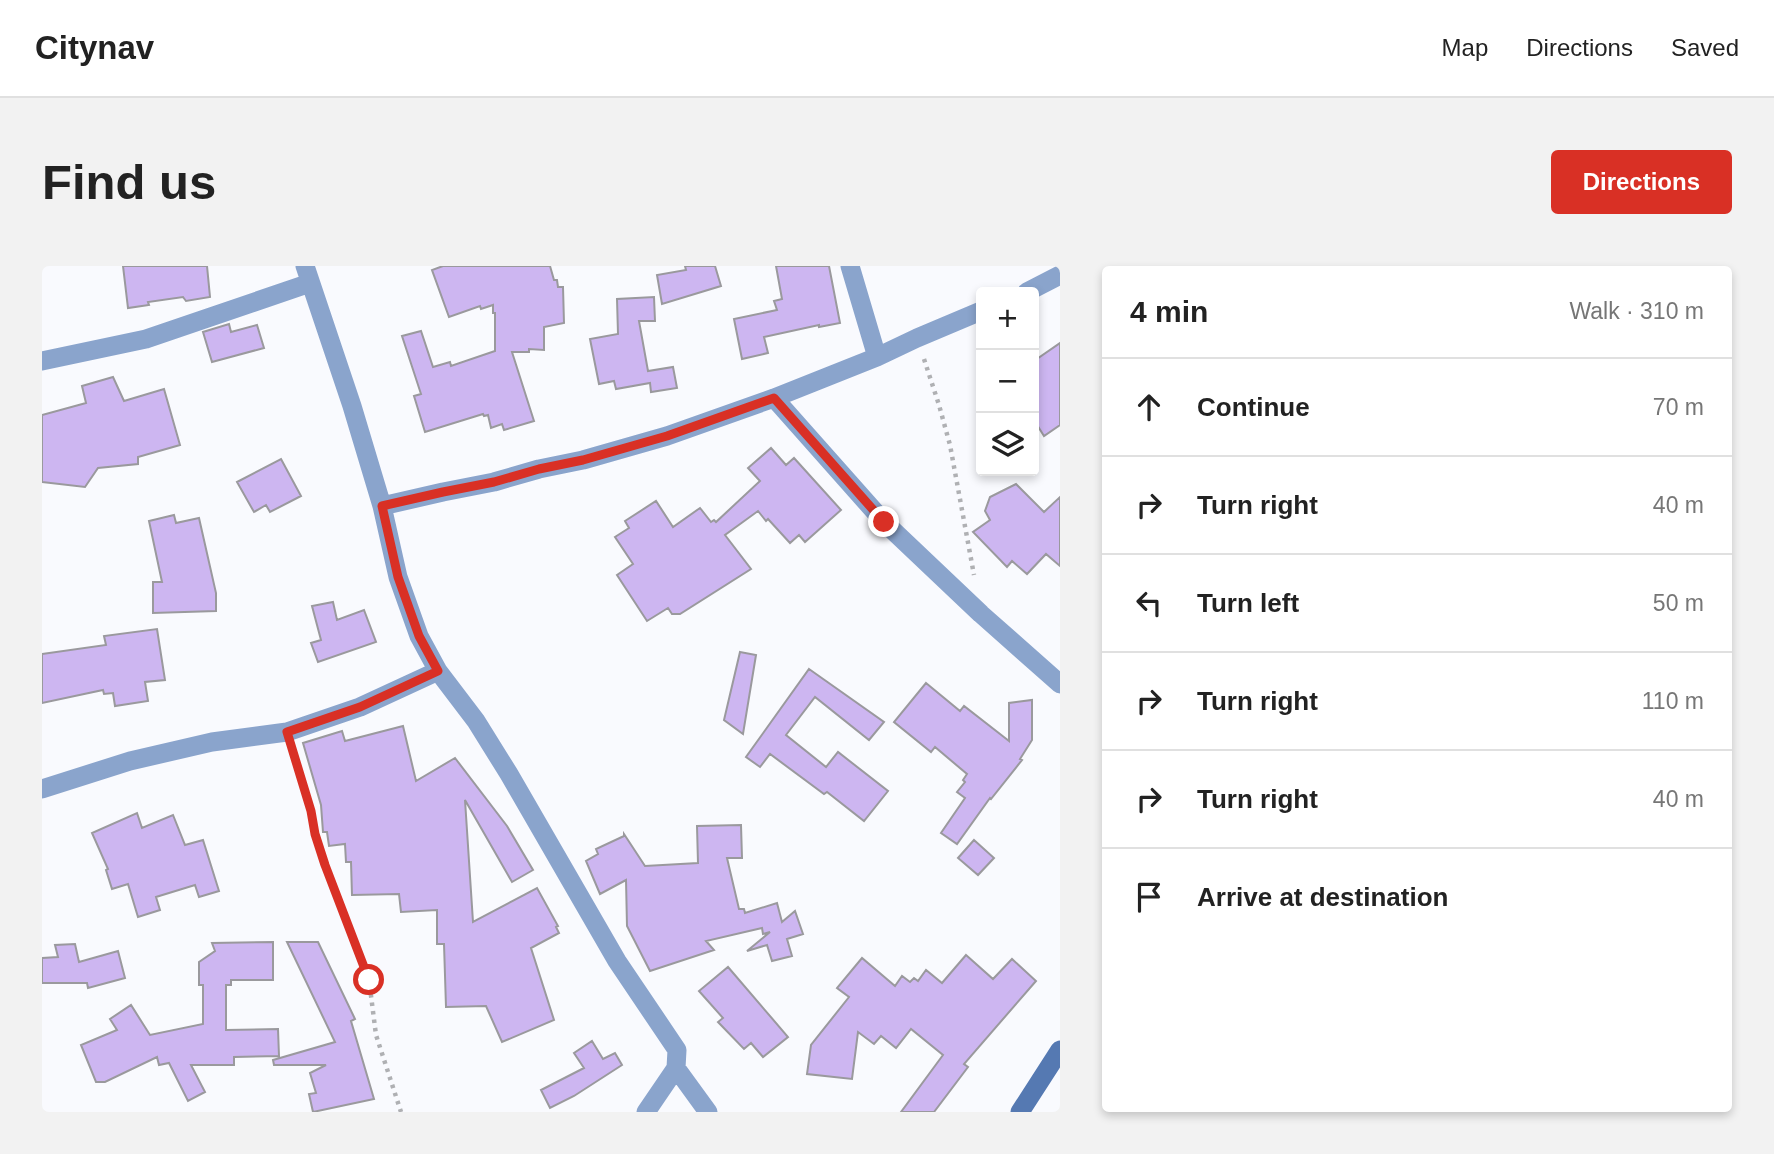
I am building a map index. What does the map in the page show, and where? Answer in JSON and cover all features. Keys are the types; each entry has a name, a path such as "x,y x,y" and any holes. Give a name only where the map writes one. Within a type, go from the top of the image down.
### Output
{"main road":[{"path":"1020,1112 1060,1050"}],"street":[{"path":"850,266 877,357"},
{"path":"42,361 146,339 308,274 352,406 382,506 398,577 419,636 438,671 483,732 509,774 617,961 677,1049 676,1068 646,1112"},
{"path":"1037,287 1060,275"},
{"path":"382,506 494,482 667,436 774,398 877,357 976,313"},
{"path":"774,398 884,522 1060,684"},
{"path":"42,789 130,761 212,742 287,732 360,707 438,671"},
{"path":"676,1068 708,1112"}],"path":[{"path":"917,338 950,445 974,576"},
{"path":"287,732 325,865 369,980 376,1035 401,1112"}],"building":[{"path":"123,266 207,266 210,297 186,301 183,297 128,308"},
{"path":"443,266 550,266 558,287 563,287 564,323 544,327 544,350 512,352 534,421 504,430 502,424 491,428 488,415 483,414 425,432 414,396 421,394 402,336 421,331 433,367 450,362 451,366 495,351 493,305 481,309 480,306 449,317 432,270"},
{"path":"685,266 715,266 721,286 662,304 657,275 686,270"},
{"path":"776,266 829,266 840,323 764,337 768,353 742,359 734,319 777,310 774,301 782,299"},
{"path":"654,297 655,321 639,321 648,371 673,367 677,388 651,392 650,383 616,389 614,381 599,384 590,339 618,334 617,299"},
{"path":"229,324 231,332 257,325 264,348 212,362 203,332"},
{"path":"1060,343 1060,425 1044,436 1039,428 1039,358"},
{"path":"113,377 124,401 164,389 180,445 138,457 138,464 98,468 85,487 42,482 42,415 86,403 82,386"},
{"path":"771,448 786,465 794,458 841,510 805,542 799,535 790,543 758,511 725,535 751,569 680,614 672,614 668,608 647,621 617,575 633,564 615,537 629,528 625,521 656,501 673,527 700,508 711,522 716,522 760,481 748,468"},
{"path":"281,459 301,496 270,512 266,505 254,512 237,482"},
{"path":"1016,484 1044,512 1060,497 1060,566 1046,554 1027,574 1012,561 1007,567 973,532 990,520 985,511 990,497"},
{"path":"174,515 176,523 199,518 216,593 216,611 153,613 153,582 162,582 149,521"},
{"path":"333,602 337,620 364,610 376,642 318,662 311,643 321,640 312,606"},
{"path":"157,629 165,680 145,682 148,701 115,706 113,693 104,694 103,690 42,703 42,654 106,645 104,636"},
{"path":"740,652 756,655 743,734 724,720"},
{"path":"809,669 884,722 869,740 815,697 786,735 826,767 838,752 888,791 864,821 827,792 824,794 770,754 760,767 746,757"},
{"path":"926,683 960,711 964,706 1009,741 1009,703 1032,700 1032,740 1020,759 1022,760 957,844 941,833 965,798 957,792 965,782 963,780 967,774 935,747 931,752 894,722"},
{"path":"403,726 416,781 455,758 507,826 533,870 512,882 465,800 473,922 537,888 558,926 556,927 559,933 531,948 554,1020 502,1042 486,1006 446,1007 444,944 437,944 437,910 401,912 399,894 352,895 351,862 346,862 345,844 329,846 327,832 323,832 321,805 303,743 342,731 345,741"},
{"path":"137,813 142,828 173,815 185,845 203,840 219,891 199,897 195,885 156,897 160,910 138,917 128,884 112,889 106,870 108,869 92,833"},
{"path":"741,825 742,858 727,858 739,909 744,909 745,913 777,903 782,922 795,911 803,934 787,939 792,956 772,961 767,945 747,951 770,932 763,934 762,928 706,941 714,950 650,971 627,926 626,880 600,894 586,861 598,854 596,849 624,834 645,866 698,863 697,826"},
{"path":"974,840 994,858 978,875 958,858"},
{"path":"273,942 273,980 231,980 231,985 226,985 226,1030 278,1029 279,1056 234,1057 234,1065 191,1065 205,1092 188,1101 169,1063 159,1065 157,1057 105,1082 96,1082 81,1045 117,1030 110,1019 131,1005 150,1035 203,1024 203,985 199,985 199,962 215,951 212,943"},
{"path":"287,942 318,942 355,1019 351,1021 374,1099 313,1112 309,1094 316,1093 310,1073 326,1065 274,1065 273,1060 335,1042"},
{"path":"75,944 79,962 118,951 125,978 88,988 87,983 42,983 42,958 58,957 55,945"},
{"path":"966,955 993,979 1012,959 1036,981 964,1064 968,1067 934,1112 901,1112 943,1055 911,1029 896,1048 881,1036 874,1044 858,1032 852,1079 807,1074 811,1045 849,997 837,988 862,958 895,986 902,976 910,982 914,978 918,981 926,970 942,983"},
{"path":"728,967 788,1037 763,1057 751,1043 744,1049 718,1022 723,1018 699,991"},
{"path":"592,1041 603,1059 615,1053 622,1065 550,1108 541,1090 584,1068 574,1053"}],"route":[{"path":"369,980 325,865 287,732 360,707 438,671 419,636 398,577 382,506 583,460 667,436 774,398 884,522"}]}
